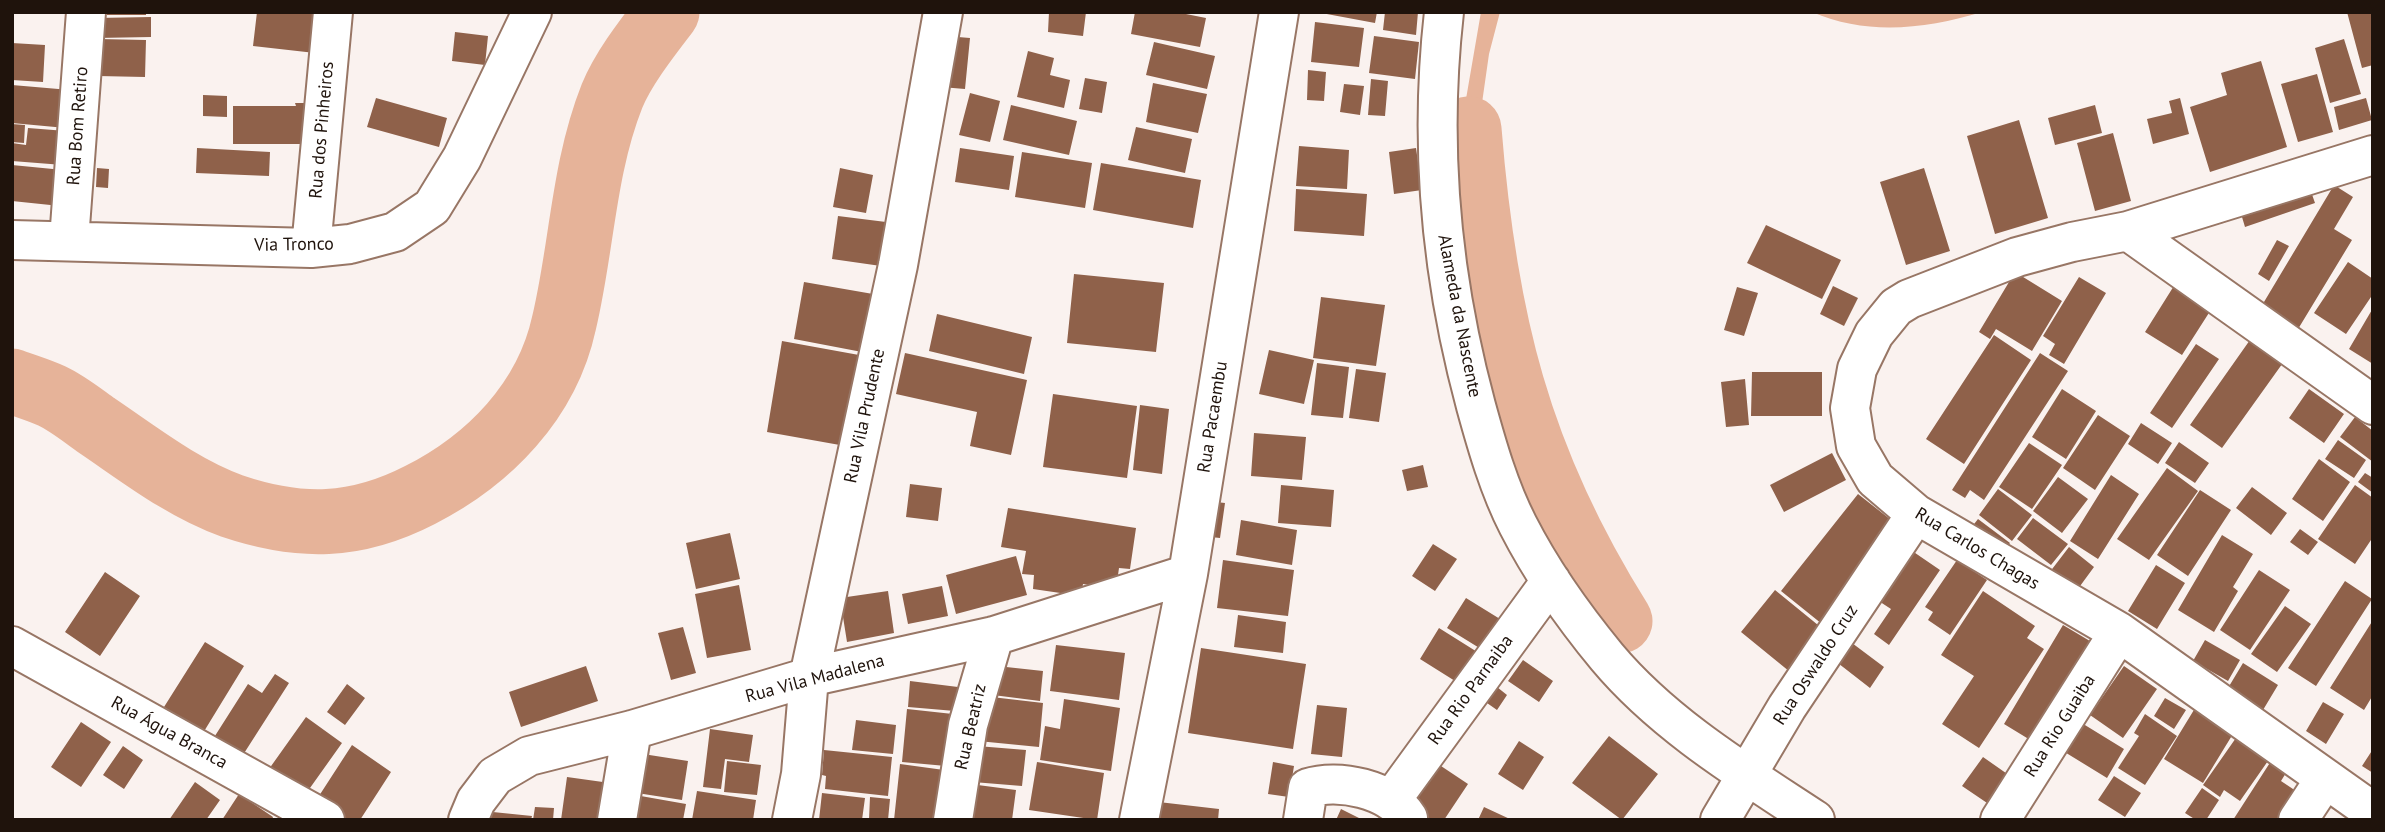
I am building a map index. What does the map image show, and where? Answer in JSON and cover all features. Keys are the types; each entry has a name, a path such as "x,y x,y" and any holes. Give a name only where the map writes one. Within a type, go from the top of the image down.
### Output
{"street":[{"name":"Rua Bom Retiro","path":"69,240 86,12"},
{"name":"Rua dos Pinheiros","path":"311,247 333,12"},
{"name":"Via Tronco","path":"12,240 311,247 350,244 395,232 432,207 462,158 532,12"},
{"name":"Rua Vila Prudente","path":"792,820 801,774 809,677 898,264 943,12"},
{"name":"Rua Pacaembu","path":"1139,820 1188,574 1279,12"},
{"name":"Alameda da Nascente","path":"1444,12 1436,141 1443,242 1463,358 1491,460 1517,525 1550,581 1608,658 1671,718 1746,775 1815,820"},
{"name":"Rua Carlos Chagas","path":"2373,156 2128,231 2017,257 1909,299 1896,307 1874,334 1857,369 1850,408 1856,446 1875,479 1916,514 2119,632 2373,811"},
{"path":"2128,231 2373,405"},
{"name":"Rua Oswaldo Cruz","path":"1720,820 1787,707 1916,514"},
{"name":"Rua Vila Madalena","path":"468,820 475,801 495,776 530,756 632,730 809,677 994,636 1188,574"},
{"name":"Rua Rio Parnaiba","path":"1400,809 1550,581"},
{"name":"Rua Rio Guaiba","path":"2000,820 2119,632"},
{"name":"Rua Beatriz","path":"953,820 968,725 994,636"},
{"name":"Rua Água Branca","path":"12,646 325,820"},
{"path":"617,820 632,730"},
{"path":"2298,820 2325,779"},
{"path":"1303,820 1307,788 1327,784 1354,788 1400,809"}],"shaded area":[{"path":"1481,12 1500,12 1489,54 1478,131 1461,128"},
{"path":"1812,12 1982,12 1940,23 1875,27 1833,20"}],"building":[{"path":"107,12 146,12 146,15 107,15"},
{"path":"257,12 320,13 315,53 253,46"},
{"path":"1049,12 1086,12 1083,36 1048,32"},
{"path":"1135,12 1176,12 1206,18 1200,47 1131,34"},
{"path":"1316,12 1377,12 1375,23"},
{"path":"1385,12 1418,12 1416,35 1383,30"},
{"path":"2347,12 2373,12 2373,65 2362,68"},
{"path":"151,17 151,37 96,38 96,18"},
{"path":"1315,22 1364,28 1359,67 1311,62"},
{"path":"455,32 488,36 485,65 452,61"},
{"path":"946,36 970,38 965,89 941,87"},
{"path":"1374,36 1419,42 1415,79 1369,73"},
{"path":"98,39 146,40 145,77 98,76"},
{"path":"2344,39 2361,94 2330,103 2315,48"},
{"path":"1154,42 1215,56 1207,89 1146,75"},
{"path":"12,43 45,45 43,82 12,80"},
{"path":"1028,51 1054,58 1050,75 1070,80 1064,108 1017,97"},
{"path":"2261,61 2287,147 2210,172 2190,107 2227,95 2221,73"},
{"path":"1308,70 1326,72 1324,101 1307,100"},
{"path":"2317,74 2333,132 2298,142 2281,84"},
{"path":"1085,78 1107,82 1102,113 1079,109"},
{"path":"1371,79 1388,81 1385,116 1368,115"},
{"path":"1153,83 1207,94 1198,133 1146,122"},
{"path":"1344,84 1364,86 1360,115 1340,112"},
{"path":"12,85 70,90 66,128 12,123"},
{"path":"970,93 1000,101 990,142 959,135"},
{"path":"203,95 227,96 227,117 203,116"},
{"path":"376,98 447,118 439,147 367,127"},
{"path":"2180,98 2189,134 2153,144 2147,119 2172,113 2169,101"},
{"path":"2366,98 2372,120 2339,130 2334,107"},
{"path":"295,103 310,103 311,144 233,144 233,106 296,106"},
{"path":"1011,105 1077,121 1069,155 1003,140"},
{"path":"2095,105 2102,133 2055,145 2048,118"},
{"path":"2019,120 2048,218 1995,234 1967,136"},
{"path":"12,124 25,125 24,143 12,142"},
{"path":"1136,127 1192,139 1185,173 1128,160"},
{"path":"28,128 66,131 63,165 12,161 12,143 26,145"},
{"path":"2113,133 2131,201 2095,211 2077,143"},
{"path":"1299,146 1349,150 1347,189 1296,186"},
{"path":"197,148 270,152 269,176 196,173"},
{"path":"960,148 1014,156 1009,190 955,182"},
{"path":"1416,148 1422,190 1394,194 1389,152"},
{"path":"1022,152 1092,163 1085,208 1015,197"},
{"path":"1101,163 1201,180 1193,228 1093,210"},
{"path":"12,165 63,170 60,206 12,201"},
{"path":"97,168 109,169 108,188 96,187"},
{"path":"840,168 873,175 866,213 833,207"},
{"path":"1924,168 1950,251 1906,265 1880,182"},
{"path":"2308,183 2315,203 2245,227 2239,207"},
{"path":"2334,185 2353,197 2334,229 2352,240 2292,339 2255,317"},
{"path":"1296,189 1367,194 1364,236 1294,231"},
{"path":"838,216 894,223 888,267 832,259"},
{"path":"1766,225 1841,260 1822,299 1747,263"},
{"path":"2277,240 2289,246 2269,281 2258,274"},
{"path":"2348,262 2373,279 2373,294 2346,334 2314,313"},
{"path":"2015,272 2062,301 2032,351 1996,329 1990,339 1979,332"},
{"path":"1074,274 1164,283 1156,352 1067,343"},
{"path":"2079,277 2106,293 2064,364 2049,355 2055,344 2043,336"},
{"path":"2177,281 2214,305 2182,355 2145,332"},
{"path":"804,282 873,294 862,352 794,339"},
{"path":"1833,286 1858,298 1844,326 1820,314"},
{"path":"1737,287 1758,293 1744,336 1724,330"},
{"path":"1321,297 1385,305 1376,366 1313,358"},
{"path":"2373,308 2373,364 2349,349"},
{"path":"937,314 1032,337 1024,374 929,351"},
{"path":"2257,330 2290,353 2222,448 2190,425"},
{"path":"1994,335 2031,360 1964,464 1926,439"},
{"path":"782,341 859,355 853,385 851,447 767,432"},
{"path":"2196,344 2219,359 2172,428 2150,413"},
{"path":"1269,350 1314,360 1304,404 1259,394"},
{"path":"905,353 1027,380 1011,455 970,446 977,412 896,394"},
{"path":"2040,353 2068,371 1984,500 1970,490 1965,498 1952,490"},
{"path":"1317,363 1349,367 1343,418 1311,415"},
{"path":"1356,369 1386,373 1379,422 1349,418"},
{"path":"1752,372 1822,372 1822,416 1751,416"},
{"path":"1745,379 1749,425 1726,427 1721,382"},
{"path":"2062,389 2096,411 2066,459 2032,437"},
{"path":"2309,389 2344,414 2324,443 2289,418"},
{"path":"1053,394 1137,406 1127,478 1043,467"},
{"path":"1140,405 1169,409 1162,474 1133,470"},
{"path":"2098,415 2130,436 2095,490 2063,468"},
{"path":"2355,417 2373,431 2373,462 2340,437"},
{"path":"2141,423 2172,443 2158,464 2128,444"},
{"path":"1254,433 1306,437 1302,480 1251,476"},
{"path":"2338,440 2366,460 2354,478 2325,459"},
{"path":"2179,442 2209,463 2195,483 2165,463"},
{"path":"2029,443 2062,465 2032,509 1999,487"},
{"path":"1832,453 1846,480 1784,512 1770,485"},
{"path":"2319,459 2350,482 2323,521 2292,499"},
{"path":"1423,465 1428,487 1407,491 1402,470"},
{"path":"2167,468 2198,491 2149,560 2117,539"},
{"path":"2365,473 2373,478 2373,493 2358,482"},
{"path":"2111,475 2139,494 2098,559 2070,541"},
{"path":"2058,477 2088,499 2062,533 2033,511"},
{"path":"910,484 942,488 938,521 906,517"},
{"path":"1281,485 1334,490 1331,527 1278,523"},
{"path":"2355,485 2373,498 2373,537 2355,564 2318,539"},
{"path":"2252,487 2287,513 2271,535 2236,508"},
{"path":"1998,489 2032,515 2012,541 1979,515"},
{"path":"2200,490 2231,510 2188,576 2157,555"},
{"path":"1858,494 1900,527 1822,624 1781,591"},
{"path":"1207,501 1225,503 1220,538 1202,536"},
{"path":"1008,508 1136,528 1130,569 1119,568 1116,589 1083,584 1081,596 1033,589 1034,575 1022,574 1026,551 1001,547"},
{"path":"2033,518 2068,544 2051,565 2017,539"},
{"path":"1978,519 2010,543 2003,552 1971,528"},
{"path":"1241,520 1297,530 1292,565 1236,555"},
{"path":"2300,529 2318,542 2308,555 2290,542"},
{"path":"730,533 740,579 696,589 686,543"},
{"path":"2222,535 2253,554 2233,587 2238,591 2214,632 2178,610"},
{"path":"1433,544 1457,559 1435,591 1412,576"},
{"path":"1902,544 1940,570 1889,645 1874,634 1891,609 1868,594"},
{"path":"2069,547 2094,567 2072,597 2046,577"},
{"path":"1016,556 1027,595 956,614 946,575"},
{"path":"1223,560 1294,570 1288,616 1217,608"},
{"path":"1957,560 1987,580 1950,635 1928,620 1933,612 1925,607"},
{"path":"2156,565 2185,583 2157,629 2128,611"},
{"path":"2259,570 2290,590 2250,650 2220,630"},
{"path":"105,572 140,596 100,656 65,632"},
{"path":"2345,581 2372,599 2316,686 2288,668"},
{"path":"739,585 751,650 707,658 695,594"},
{"path":"942,586 948,616 908,624 902,594"},
{"path":"1775,590 1829,634 1795,676 1741,632"},
{"path":"888,591 894,633 847,642 840,598"},
{"path":"1983,591 2035,626 2027,638 2044,649 1979,748 1942,724 1974,676 1941,655"},
{"path":"1466,598 1500,619 1481,649 1447,628"},
{"path":"2285,606 2311,624 2277,672 2251,654"},
{"path":"1238,615 1286,622 1283,653 1234,647"},
{"path":"2373,620 2373,695 2364,710 2330,688"},
{"path":"2063,625 2105,650 2045,749 2004,724"},
{"path":"683,627 696,673 671,680 658,633"},
{"path":"1439,628 1482,655 1463,686 1420,659"},
{"path":"1848,640 1884,667 1870,688 1834,660"},
{"path":"2205,640 2240,660 2228,681 2193,661"},
{"path":"205,642 244,666 203,733 164,707"},
{"path":"1056,645 1125,653 1119,700 1050,691"},
{"path":"1201,648 1306,664 1293,749 1188,733"},
{"path":"1523,660 1553,681 1539,702 1508,681"},
{"path":"2243,663 2278,685 2263,710 2228,688"},
{"path":"586,666 598,701 521,727 509,692"},
{"path":"997,666 1043,671 1040,701 993,695"},
{"path":"2124,666 2157,689 2123,738 2090,715"},
{"path":"275,674 289,683 241,758 213,739 248,684 262,693"},
{"path":"910,681 958,687 955,711 908,707"},
{"path":"347,684 365,698 345,725 327,712"},
{"path":"1497,687 1507,695 1497,710 1487,703"},
{"path":"983,696 1043,703 1039,747 978,741"},
{"path":"2165,698 2186,710 2174,729 2154,716"},
{"path":"1064,699 1120,708 1111,771 1040,760 1045,726 1060,729"},
{"path":"2200,700 2239,724 2203,783 2164,759"},
{"path":"2323,702 2344,714 2326,744 2306,731"},
{"path":"1317,705 1347,708 1342,757 1311,754"},
{"path":"907,709 962,715 957,767 902,762"},
{"path":"2145,714 2177,736 2145,785 2118,768 2139,736 2134,733"},
{"path":"306,717 342,743 305,795 269,769"},
{"path":"856,720 896,725 893,754 852,750"},
{"path":"81,722 111,742 81,787 51,767"},
{"path":"2080,722 2124,749 2107,778 2063,751"},
{"path":"710,729 753,735 749,762 725,759 721,789 703,787"},
{"path":"2238,735 2270,758 2240,801 2224,790 2220,797 2203,785"},
{"path":"1609,736 1658,774 1622,820 1572,783"},
{"path":"1519,741 1544,757 1523,790 1498,774"},
{"path":"352,745 391,772 360,820 348,820 317,799"},
{"path":"123,746 143,760 124,789 103,775"},
{"path":"977,746 1026,750 1022,786 973,782"},
{"path":"2373,749 2373,773 2362,766"},
{"path":"824,750 892,757 888,796 825,789 826,776 822,775"},
{"path":"643,754 688,761 682,800 637,793"},
{"path":"1983,757 2013,778 1993,807 1962,786"},
{"path":"2273,758 2289,768 2281,781 2302,795 2285,820 2233,820"},
{"path":"1432,760 1468,784 1444,820 1421,820 1419,818 1426,808 1409,796"},
{"path":"727,761 761,765 757,795 724,792"},
{"path":"1037,762 1104,773 1097,820 1029,810"},
{"path":"1273,762 1294,766 1289,797 1268,794"},
{"path":"900,764 944,770 938,820 894,820"},
{"path":"2114,776 2141,793 2125,817 2098,800"},
{"path":"567,777 610,783 606,820 561,820"},
{"path":"195,782 220,800 206,820 169,820"},
{"path":"970,784 1016,790 1012,820 966,820"},
{"path":"2202,788 2219,800 2206,820 2196,820 2185,813"},
{"path":"697,791 756,800 753,820 692,820"},
{"path":"822,793 865,798 862,820 819,820"},
{"path":"239,794 273,817 272,820 222,820"},
{"path":"635,795 686,804 683,820 631,820"},
{"path":"870,797 890,799 888,820 869,820"},
{"path":"1150,801 1219,809 1218,820 1148,820"},
{"path":"535,807 554,808 553,820 533,820"},
{"path":"1484,807 1512,820 1478,820"},
{"path":"1341,809 1363,820 1336,820"},
{"path":"483,811 532,816 531,820 482,820"}],"waterway":[{"path":"12,381 63,402 145,459 196,490 232,506 281,519 327,521 373,514 396,506 445,481 491,446 512,425 544,378 564,323 589,180 602,124 623,74 667,12"},
{"path":"1469,129 1485,263 1496,325 1512,385 1531,444 1555,502 1620,621"}]}
